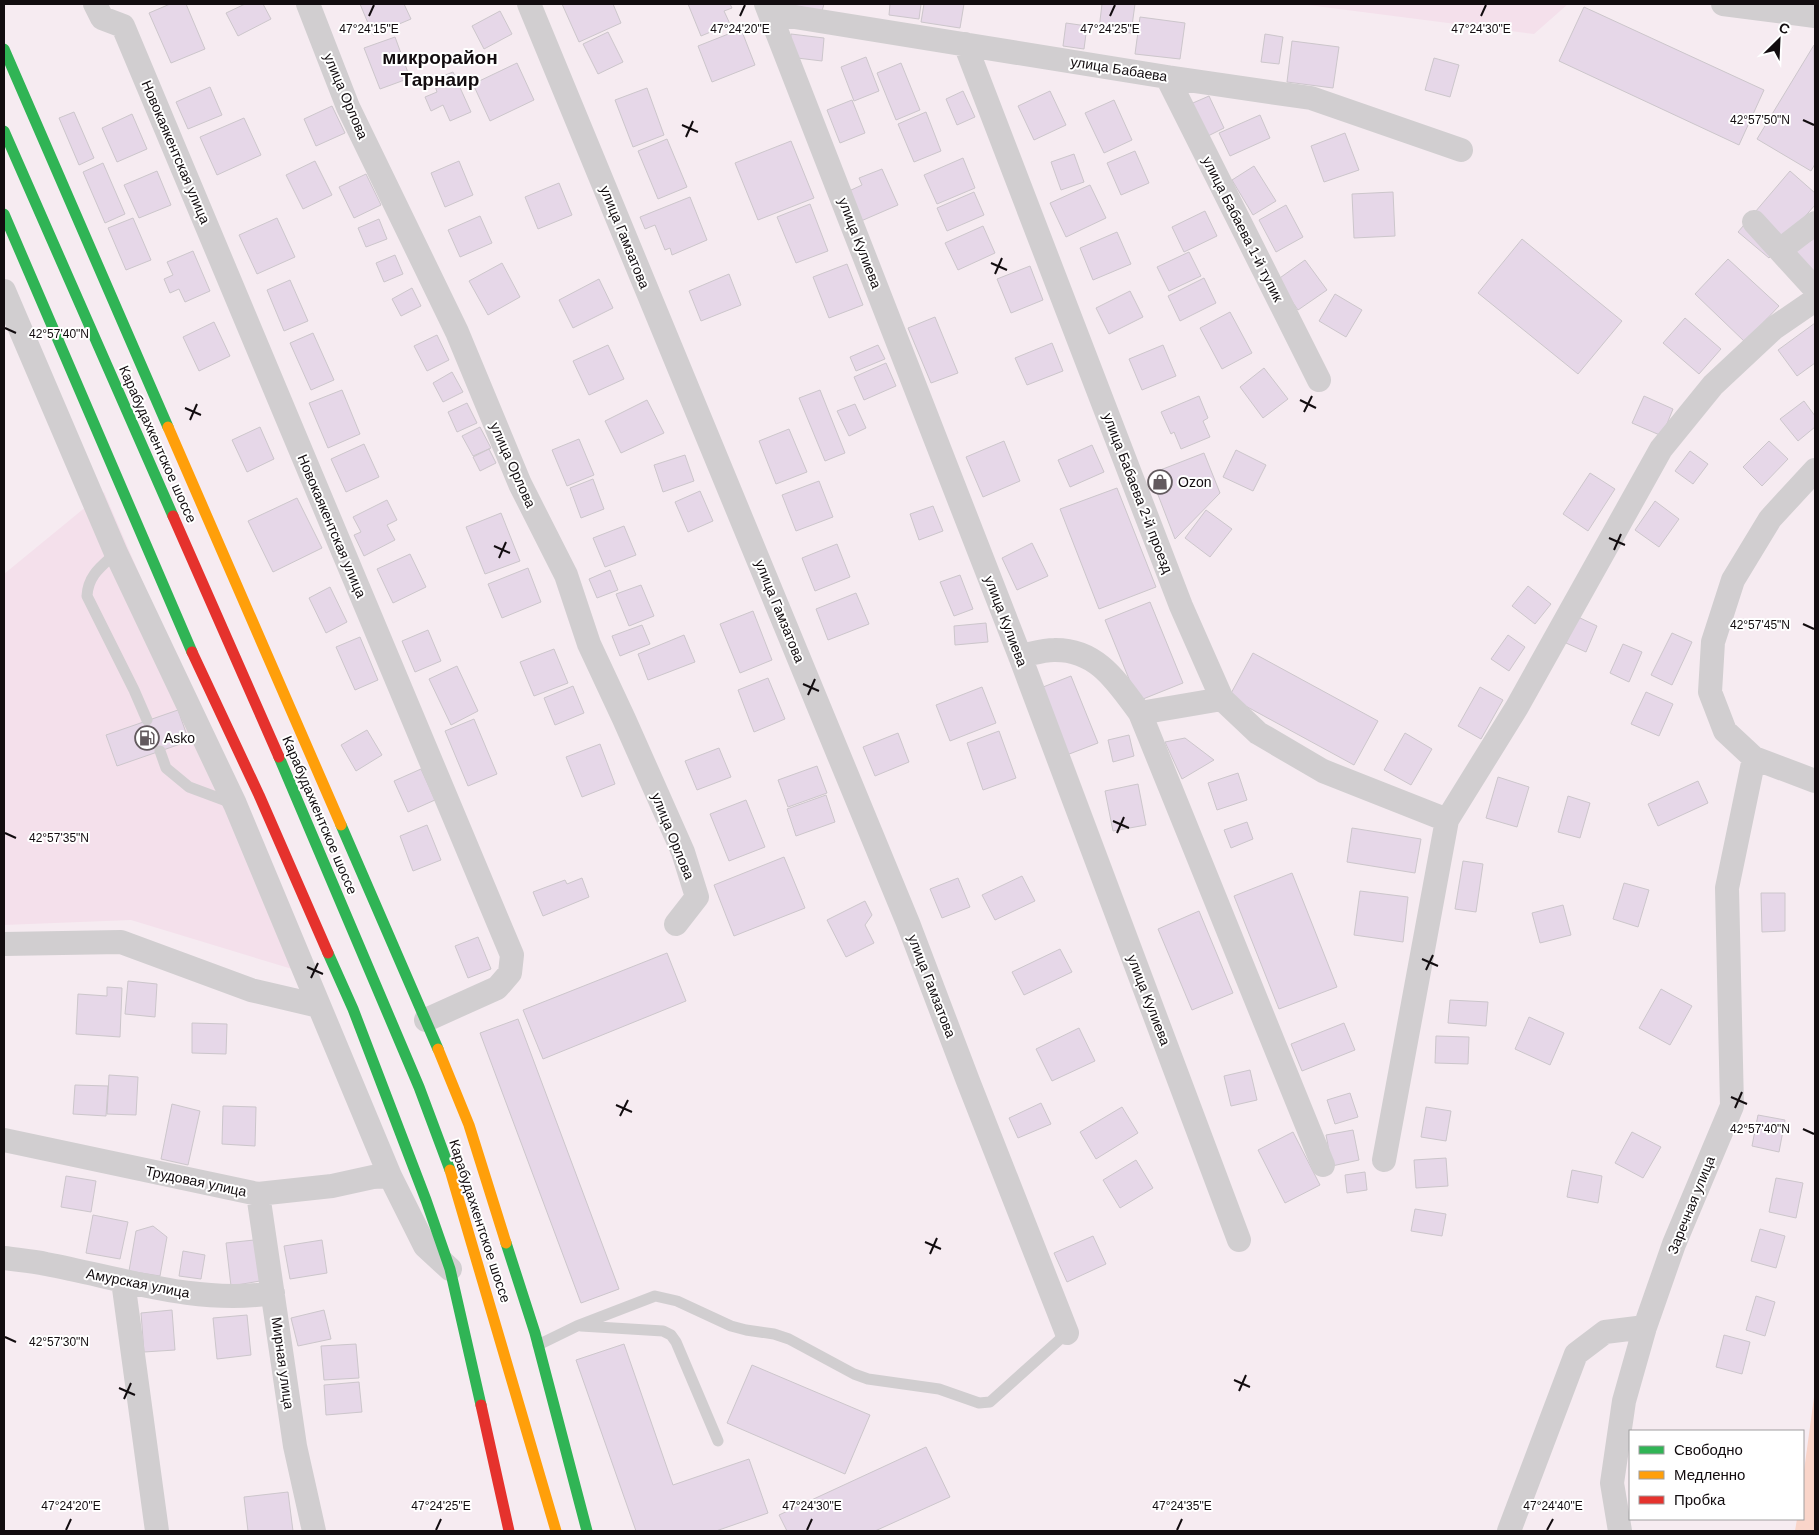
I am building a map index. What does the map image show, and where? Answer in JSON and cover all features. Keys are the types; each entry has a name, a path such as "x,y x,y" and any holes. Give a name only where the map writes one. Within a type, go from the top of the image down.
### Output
{"main road":[{"path":"4,49 426,1020 469,1125 538,1345 587,1531"},
{"name":"Карабудахкентское шоссе","path":"4,131 303,811 386,1006 456,1186 556,1531"},
{"path":"4,214 180,627 259,795 353,1009 426,1200 450,1269 509,1531"}],"street":[{"name":"Новокаякентская улица","path":"95,4 102,18 123,26 512,955 510,973 497,988 426,1020"},
{"name":"улица Орлова","path":"308,4 348,107 457,332 520,484 566,575 589,644 683,852 697,897 676,924"},
{"name":"улица Гамзатова","path":"529,4 908,923 1067,1333"},
{"path":"1723,4 1815,16"},
{"name":"улица Бабаева","path":"768,9 965,44 1311,98 1461,150"},
{"name":"улица Кулиева","path":"768,9 1020,656 1239,1240"},
{"name":"улица Бабаева 2-й проезд","path":"965,44 1181,606 1222,699 1258,733 1323,772 1447,820"},
{"name":"улица Бабаева 1-й тупик","path":"1167,77 1319,380"},
{"path":"1754,222 1815,290"},
{"path":"1780,250 1815,224"},
{"path":"4,291 116,553 235,804 390,1176 425,1246 450,1269"},
{"path":"1384,1160 1447,820 1517,707 1661,449 1713,385 1774,328 1815,300"},
{"path":"1815,470 1770,519 1733,580 1713,642 1710,692 1725,731 1754,758 1815,781"},
{"path":"1020,656 1055,650 1086,655 1111,674 1140,713 1323,1165"},
{"path":"1140,713 1222,699"},
{"name":"Заречная улица","path":"1620,1531 1612,1483 1624,1401 1644,1327 1674,1244 1732,1106 1727,888 1754,758"},
{"path":"4,944 121,942 251,990 319,1006"},
{"name":"Трудовая улица","path":"4,1140 258,1194 332,1186 373,1177 390,1176"},
{"name":"Мирная улица","path":"258,1194 295,1446 314,1531"},
{"name":"Амурская улица","path":"4,1258 45,1264 180,1292 225,1297 273,1293"},
{"path":"123,1281 157,1531"},
{"path":"1509,1531 1576,1354 1605,1332 1644,1327"}],"lane":[{"path":"116,553 96,572 88,585 87,596 134,690 146,720"},
{"path":"160,751 166,768 189,787 235,804"},
{"path":"538,1345 577,1326 655,1296 677,1301 731,1326 774,1334 789,1339 854,1374 868,1379 939,1389 979,1403 990,1402 1067,1333"},
{"path":"577,1326 663,1331 672,1335 718,1441"}],"shaded area":[{"path":"1300,4 1568,4 1534,34"},
{"path":"104,492 312,975 131,920 4,925 4,574"},
{"path":"1815,1390 1815,1531 1795,1531 1797,1520 1804,1520 1804,1471"}],"building":[{"path":"170,4 186,4 205,49 171,63 149,13"},
{"path":"245,4 263,4 271,19 238,36 226,13"},
{"path":"360,4 404,4 411,19 373,35"},
{"path":"562,4 613,4 621,23 579,42"},
{"path":"688,4 730,4 732,8 724,11 730,24 701,36"},
{"path":"785,4 824,4 822,11"},
{"path":"890,4 921,4 919,19 889,15"},
{"path":"924,4 964,4 960,28 921,22"},
{"path":"1102,4 1135,4 1131,33 1099,29"},
{"path":"1584,7 1764,90 1739,145 1559,61"},
{"path":"500,11 512,34 484,49 472,26"},
{"path":"1140,17 1185,23 1180,59 1135,54"},
{"path":"1066,23 1087,26 1084,49 1063,46"},
{"path":"741,29 755,65 712,82 698,46"},
{"path":"608,32 623,62 598,74 583,44"},
{"path":"791,34 824,38 822,61 789,57"},
{"path":"1265,34 1283,37 1279,64 1261,62"},
{"path":"395,37 410,78 380,89 364,48"},
{"path":"1292,41 1339,47 1333,88 1287,82"},
{"path":"1814,45 1815,164 1811,171 1757,139"},
{"path":"866,57 879,91 854,101 841,67"},
{"path":"1434,58 1459,65 1450,97 1425,90"},
{"path":"517,63 534,100 490,121 473,84"},
{"path":"901,63 920,110 896,120 877,73"},
{"path":"453,72 471,112 450,121 443,105 431,111 425,97 437,92 433,80"},
{"path":"210,87 222,115 188,129 176,102"},
{"path":"647,88 664,135 633,147 615,100"},
{"path":"963,91 975,117 957,125 946,99"},
{"path":"1050,91 1066,125 1034,140 1018,106"},
{"path":"1209,96 1224,128 1202,139 1186,106"},
{"path":"852,100 865,133 840,143 827,110"},
{"path":"1114,100 1132,140 1104,153 1085,113"},
{"path":"332,106 345,133 316,146 304,119"},
{"path":"74,112 94,158 79,165 59,118"},
{"path":"926,112 941,151 914,162 898,124"},
{"path":"132,114 147,149 117,162 102,128"},
{"path":"1260,115 1270,138 1230,156 1219,133"},
{"path":"244,118 261,155 217,175 200,137"},
{"path":"1345,133 1359,170 1324,182 1311,146"},
{"path":"667,139 687,187 658,199 638,151"},
{"path":"791,141 814,198 758,220 735,163"},
{"path":"1135,151 1149,183 1121,195 1107,163"},
{"path":"1074,154 1084,182 1061,190 1051,162"},
{"path":"963,158 975,188 937,204 924,175"},
{"path":"315,161 332,195 303,209 286,175"},
{"path":"459,161 473,195 445,207 431,173"},
{"path":"103,163 125,214 105,223 83,172"},
{"path":"1254,166 1276,201 1253,215 1232,180"},
{"path":"882,169 898,205 861,221 849,191 862,185 859,178"},
{"path":"157,171 171,205 139,218 124,185"},
{"path":"1790,171 1815,193 1815,205 1769,258 1738,232"},
{"path":"366,174 381,205 354,218 339,187"},
{"path":"559,183 572,215 538,229 525,197"},
{"path":"1090,185 1106,218 1066,237 1050,203"},
{"path":"974,192 984,215 947,231 937,208"},
{"path":"1393,192 1395,236 1354,238 1352,194"},
{"path":"690,197 707,240 672,255 670,248 665,250 655,225 645,229 640,217"},
{"path":"810,204 828,251 796,263 777,217"},
{"path":"1286,205 1303,237 1276,252 1259,220"},
{"path":"1205,211 1217,236 1184,252 1172,227"},
{"path":"480,216 492,243 460,257 448,230"},
{"path":"133,218 151,260 126,270 108,228"},
{"path":"277,218 295,257 257,274 239,235"},
{"path":"379,219 387,239 366,247 358,228"},
{"path":"983,226 995,253 958,270 945,243"},
{"path":"1117,232 1131,264 1093,280 1080,248"},
{"path":"1815,238 1815,279 1792,253"},
{"path":"1522,239 1622,321 1578,374 1478,293"},
{"path":"193,251 210,291 185,302 179,289 170,293 164,279 173,275 167,262"},
{"path":"1189,252 1201,276 1169,291 1157,267"},
{"path":"395,255 403,274 384,282 376,263"},
{"path":"1728,259 1779,306 1745,342 1695,294"},
{"path":"1305,260 1327,290 1298,310 1277,280"},
{"path":"502,263 520,297 488,315 469,281"},
{"path":"847,264 863,305 829,318 813,277"},
{"path":"1030,266 1043,300 1011,313 997,279"},
{"path":"729,274 741,305 701,321 689,291"},
{"path":"1204,278 1216,303 1180,321 1168,296"},
{"path":"599,279 613,308 573,328 559,300"},
{"path":"290,280 308,321 284,331 267,290"},
{"path":"412,288 421,306 401,316 392,299"},
{"path":"1130,291 1143,317 1109,334 1096,308"},
{"path":"1335,294 1362,310 1346,337 1319,321"},
{"path":"1230,312 1252,353 1222,369 1200,328"},
{"path":"935,317 958,373 931,383 908,328"},
{"path":"1685,318 1721,349 1699,374 1663,343"},
{"path":"214,322 230,356 199,371 183,337"},
{"path":"1815,323 1815,363 1797,376 1778,350"},
{"path":"313,333 334,380 311,390 290,343"},
{"path":"437,335 449,360 427,371 414,346"},
{"path":"1052,343 1063,371 1027,385 1015,358"},
{"path":"608,345 624,379 589,395 573,361"},
{"path":"878,345 885,359 856,371 850,357"},
{"path":"1163,345 1176,376 1142,390 1129,359"},
{"path":"886,363 896,386 864,400 854,377"},
{"path":"1264,368 1288,399 1263,418 1240,387"},
{"path":"452,372 463,392 443,402 433,383"},
{"path":"342,390 360,434 328,448 309,403"},
{"path":"820,390 845,453 825,461 799,398"},
{"path":"1199,396 1208,418 1203,421 1210,437 1181,449 1174,432 1171,434 1161,412"},
{"path":"1644,396 1673,409 1662,436 1632,423"},
{"path":"647,400 664,433 621,453 605,421"},
{"path":"1804,401 1815,416 1815,427 1798,441 1780,419"},
{"path":"467,403 477,423 457,432 448,412"},
{"path":"855,404 866,428 849,436 837,411"},
{"path":"260,427 274,459 247,472 232,440"},
{"path":"480,427 491,448 473,456 462,436"},
{"path":"789,429 807,472 776,484 759,441"},
{"path":"579,439 594,475 567,486 552,450"},
{"path":"1004,441 1020,481 983,497 966,457"},
{"path":"1769,441 1788,459 1762,486 1743,467"},
{"path":"364,444 379,477 346,492 331,459"},
{"path":"1092,445 1104,472 1070,487 1058,460"},
{"path":"489,449 496,463 480,471 473,457"},
{"path":"1236,450 1266,465 1253,491 1223,477"},
{"path":"1690,451 1708,464 1693,484 1675,471"},
{"path":"1204,453 1220,493 1175,539 1150,474"},
{"path":"685,455 694,481 663,492 654,465"},
{"path":"1590,473 1615,489 1588,531 1563,514"},
{"path":"593,479 604,509 581,518 570,488"},
{"path":"819,481 833,517 796,531 782,495"},
{"path":"1117,488 1156,587 1099,609 1060,509"},
{"path":"700,491 713,521 688,532 675,502"},
{"path":"297,498 322,548 273,572 248,521"},
{"path":"387,500 397,520 387,525 395,540 364,556 354,535 361,532 353,517"},
{"path":"1655,501 1679,519 1659,547 1635,530"},
{"path":"933,506 943,531 919,540 910,514"},
{"path":"1206,510 1232,529 1210,557 1185,538"},
{"path":"501,513 520,561 485,574 466,527"},
{"path":"624,526 636,555 605,567 593,538"},
{"path":"1032,543 1048,576 1017,590 1002,558"},
{"path":"837,544 850,577 815,591 802,558"},
{"path":"410,554 426,587 393,603 377,569"},
{"path":"528,568 541,602 502,618 488,584"},
{"path":"610,570 618,590 597,598 589,579"},
{"path":"960,575 973,609 954,616 940,582"},
{"path":"641,585 654,616 629,626 616,594"},
{"path":"1528,586 1551,604 1535,624 1512,606"},
{"path":"330,587 347,622 326,633 309,598"},
{"path":"856,593 869,624 828,640 816,609"},
{"path":"1150,602 1183,683 1138,701 1105,620"},
{"path":"753,611 772,660 740,673 720,624"},
{"path":"1578,617 1597,626 1586,652 1566,643"},
{"path":"986,623 988,642 955,645 954,626"},
{"path":"642,625 650,644 620,656 612,636"},
{"path":"428,630 441,661 415,672 402,641"},
{"path":"1672,633 1692,642 1672,685 1651,675"},
{"path":"684,635 695,662 648,680 638,654"},
{"path":"1508,635 1525,647 1509,671 1491,659"},
{"path":"360,637 378,680 355,690 336,647"},
{"path":"1623,644 1642,652 1629,682 1610,673"},
{"path":"554,649 568,683 534,696 520,662"},
{"path":"1253,653 1378,721 1354,765 1229,697"},
{"path":"457,666 478,711 451,725 429,679"},
{"path":"1071,676 1098,743 1064,756 1038,689"},
{"path":"768,678 785,719 754,732 738,690"},
{"path":"573,686 584,713 555,725 544,698"},
{"path":"982,687 996,723 950,741 936,705"},
{"path":"1480,687 1503,700 1481,739 1458,726"},
{"path":"1646,692 1673,704 1659,736 1631,724"},
{"name":"Asko","path":"178,710 189,741 117,766 106,735"},
{"path":"474,719 497,774 468,786 445,731"},
{"path":"367,730 382,755 356,771 341,745"},
{"path":"999,731 1016,778 983,790 967,743"},
{"path":"898,733 909,762 875,776 863,747"},
{"path":"1405,733 1432,749 1411,785 1384,770"},
{"path":"1129,735 1134,756 1113,762 1108,740"},
{"path":"1185,738 1214,760 1182,779 1165,742"},
{"path":"600,744 615,784 582,797 566,757"},
{"path":"719,748 731,777 697,790 685,761"},
{"path":"817,766 827,793 788,807 778,780"},
{"path":"421,769 435,800 408,812 394,781"},
{"path":"1238,773 1247,800 1217,810 1208,783"},
{"path":"1498,777 1529,787 1517,827 1486,818"},
{"path":"1698,781 1708,803 1658,826 1648,804"},
{"path":"1138,784 1146,825 1113,831 1105,791"},
{"path":"826,795 835,822 796,836 787,809"},
{"path":"1568,796 1590,803 1580,838 1558,832"},
{"path":"746,800 765,847 729,861 710,814"},
{"path":"1247,822 1253,839 1231,848 1224,830"},
{"path":"427,825 441,860 413,871 400,836"},
{"path":"1352,828 1421,839 1415,873 1347,862"},
{"path":"784,857 805,908 734,936 714,885"},
{"path":"1463,861 1483,864 1476,912 1455,909"},
{"path":"1292,873 1337,987 1279,1009 1234,896"},
{"path":"1022,876 1035,901 995,920 982,895"},
{"path":"582,878 589,897 543,916 533,892 565,880 567,884"},
{"path":"958,878 970,907 942,918 930,889"},
{"path":"1624,883 1649,890 1638,927 1613,919"},
{"path":"1360,891 1408,897 1403,942 1354,935"},
{"path":"1761,893 1785,893 1785,931 1762,932"},
{"path":"865,901 872,915 865,925 874,943 846,957 827,920"},
{"path":"1563,905 1571,935 1540,943 1532,913"},
{"path":"1199,911 1233,993 1192,1010 1158,929"},
{"path":"478,937 491,969 468,978 455,946"},
{"path":"1060,949 1072,972 1024,995 1012,972"},
{"path":"667,953 686,1001 543,1059 523,1010"},
{"path":"128,981 157,984 155,1017 125,1014"},
{"path":"107,987 122,988 120,1037 76,1034 78,994 107,996"},
{"path":"1661,989 1692,1006 1670,1045 1639,1028"},
{"path":"1450,1000 1488,1002 1486,1026 1448,1023"},
{"path":"1529,1017 1564,1033 1550,1065 1515,1049"},
{"path":"518,1019 619,1289 581,1303 480,1033"},
{"path":"192,1023 227,1024 226,1054 192,1053"},
{"path":"1344,1023 1355,1050 1302,1071 1291,1044"},
{"path":"1079,1028 1095,1061 1052,1081 1036,1049"},
{"path":"1436,1036 1469,1037 1468,1064 1435,1063"},
{"path":"1250,1070 1257,1100 1231,1106 1224,1076"},
{"path":"109,1075 138,1077 136,1115 107,1114"},
{"path":"75,1085 108,1086 106,1116 73,1114"},
{"path":"1350,1093 1358,1117 1335,1124 1327,1100"},
{"path":"1041,1103 1051,1124 1018,1138 1009,1118"},
{"path":"172,1104 200,1111 188,1165 161,1159"},
{"path":"223,1106 256,1107 255,1146 222,1144"},
{"path":"1122,1107 1138,1133 1096,1159 1080,1132"},
{"path":"1426,1107 1451,1111 1446,1141 1421,1137"},
{"path":"1758,1115 1785,1120 1779,1152 1752,1146"},
{"path":"1353,1130 1359,1160 1332,1166 1326,1135"},
{"path":"1293,1132 1320,1185 1285,1203 1258,1150"},
{"path":"1632,1132 1661,1147 1643,1178 1615,1163"},
{"path":"1446,1158 1448,1186 1416,1188 1414,1160"},
{"path":"1136,1160 1153,1188 1120,1208 1103,1180"},
{"path":"1572,1170 1602,1176 1598,1203 1567,1197"},
{"path":"1365,1172 1367,1190 1347,1193 1345,1175"},
{"path":"66,1176 96,1181 91,1212 61,1207"},
{"path":"1776,1178 1803,1183 1796,1218 1769,1212"},
{"path":"1415,1209 1446,1214 1442,1236 1411,1231"},
{"path":"93,1215 128,1222 120,1259 86,1253"},
{"path":"153,1226 167,1237 160,1276 129,1271 136,1231"},
{"path":"1760,1229 1785,1236 1776,1268 1751,1261"},
{"path":"1093,1236 1106,1264 1067,1282 1054,1253"},
{"path":"254,1240 260,1281 231,1286 226,1243"},
{"path":"322,1240 327,1273 290,1279 284,1246"},
{"path":"183,1251 205,1255 201,1279 179,1276"},
{"path":"1756,1296 1775,1302 1765,1336 1746,1330"},
{"path":"172,1310 175,1350 144,1352 141,1313"},
{"path":"324,1310 331,1339 298,1346 291,1318"},
{"path":"247,1315 251,1355 217,1359 213,1318"},
{"path":"1724,1335 1750,1342 1742,1374 1716,1367"},
{"path":"356,1344 359,1378 324,1380 321,1346"},
{"path":"624,1344 673,1485 749,1459 768,1513 716,1531 636,1531 576,1360"},
{"path":"752,1365 870,1415 845,1474 727,1423"},
{"path":"359,1382 362,1412 326,1415 324,1385"},
{"path":"926,1447 950,1497 875,1531 787,1531 779,1515"},
{"path":"288,1492 293,1531 248,1531 244,1497"}],"traffic: fast":[{"path":"4,49 168,427"},
{"path":"4,131 173,516"},
{"path":"4,214 192,652"},
{"path":"279,757 419,1087 450,1170"},
{"path":"341,825 438,1049"},
{"path":"328,953 353,1009 426,1200 450,1269 481,1405"},
{"path":"506,1243 535,1333 587,1531"}],"traffic: slow":[{"path":"168,427 341,825"},
{"path":"438,1049 469,1125 506,1243"},
{"path":"450,1170 556,1531"}],"traffic: jam":[{"path":"173,516 279,757"},
{"path":"192,652 259,795 328,953"},
{"path":"481,1405 509,1531"}],"place":[{"name":"Ozon","path":"1160,482"},
{"name":"Asko","path":"147,738"}],"district":[{"name":"микрорайон Тарнаир","path":"440,68"}]}
